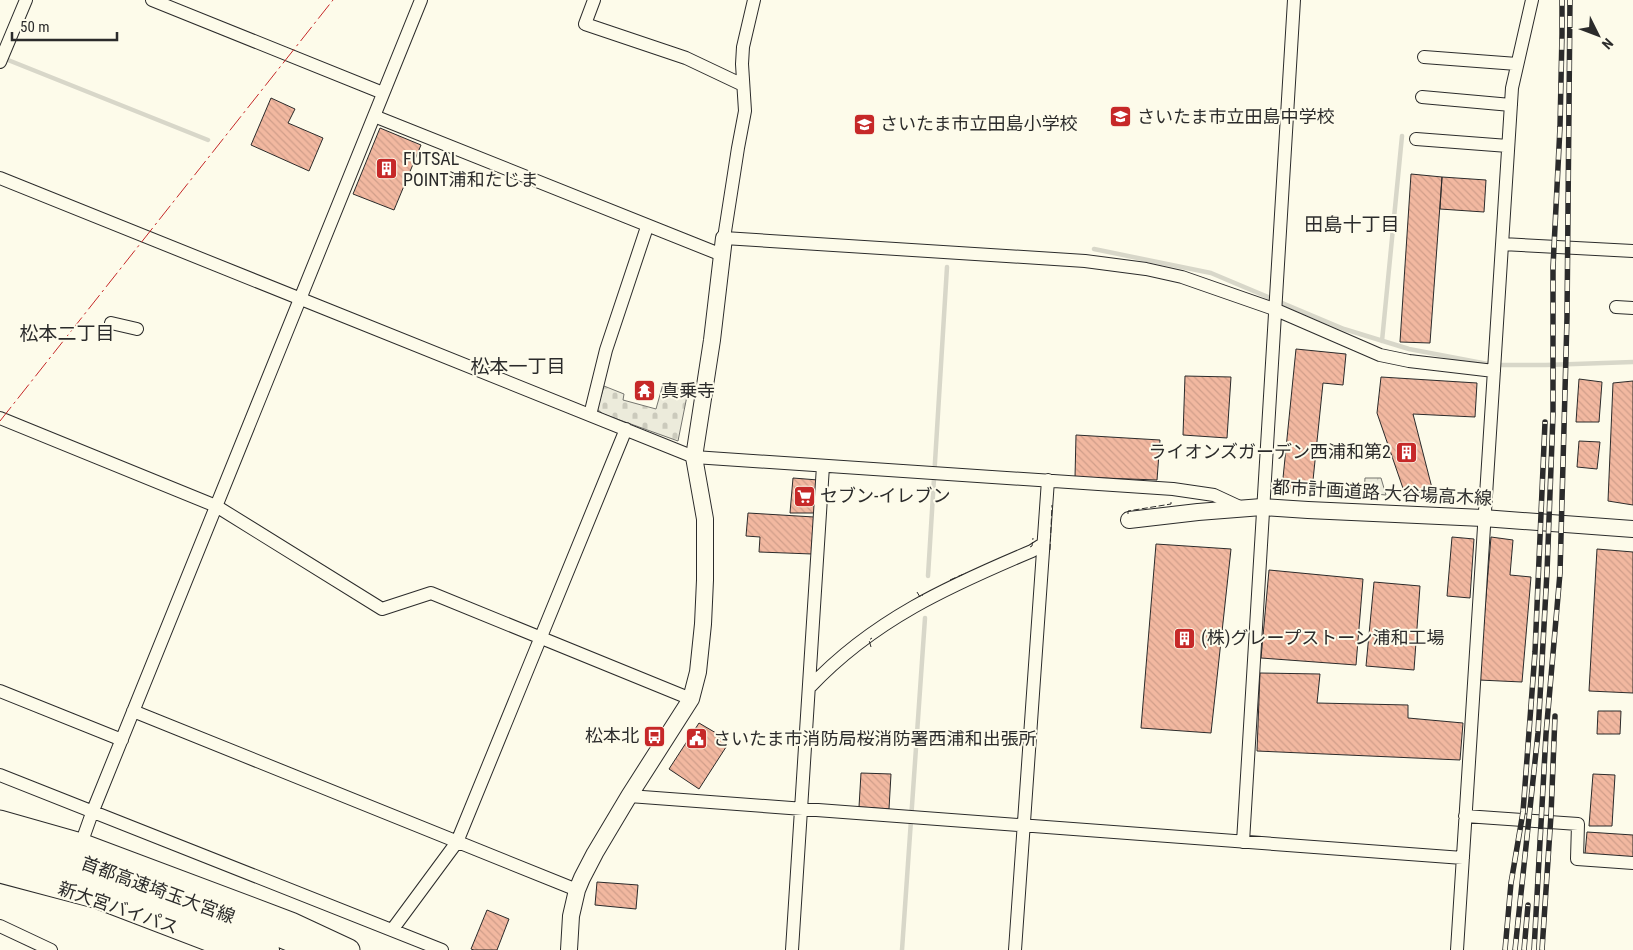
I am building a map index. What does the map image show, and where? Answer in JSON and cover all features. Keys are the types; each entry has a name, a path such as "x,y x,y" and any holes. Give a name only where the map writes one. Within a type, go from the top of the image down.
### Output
{"highway":[{"path":"0,821 81,844 291,923 349,950"},
{"name":"首都高速埼玉大宮線","path":"0,838 56,853 222,912 314,950"},
{"name":"首都高速埼玉大宮線","path":"0,857 131,897 216,928 268,950"},
{"name":"新大宮バイパス","path":"0,872 98,898 234,950"}],"street":[{"path":"0,62 26,0"},
{"path":"152,0 383,93"},
{"path":"81,844 420,0"},
{"path":"569,950 572,916 577,890 595,853 629,796 691,699 698,672 705,580 705,519 694,457 712,340 724,238 738,148 746,111 743,86 743,47 754,0"},
{"path":"1242,842 1294,0"},
{"path":"1457,950 1483,518 1512,88 1532,0"},
{"path":"589,2 585,24 686,58 743,86"},
{"path":"1424,57 1517,64"},
{"path":"1422,97 1511,106"},
{"path":"374,116 722,255"},
{"path":"1416,139 1508,146"},
{"path":"0,178 694,457 1173,489 1214,495 1243,508"},
{"path":"590,415 606,350 647,226"},
{"path":"724,238 1085,261 1146,269 1182,277 1274,309 1380,355 1409,362 1494,370"},
{"path":"1502,244 1633,251"},
{"path":"1616,307 1633,308"},
{"path":"111,323 137,329"},
{"path":"0,418 216,506 382,609 431,594 691,699"},
{"path":"392,930 458,842 626,430"},
{"path":"792,950 823,466"},
{"path":"1015,950 1048,480"},
{"name":"都市計画道路 大谷場高木線","path":"1129,520 1262,507 1483,518 1633,529"},
{"path":"810,687 830,665 851,648 919,603 952,586 1032,551 1043,544"},
{"path":"0,691 122,740"},
{"path":"133,711 577,890"},
{"path":"0,775 442,950"},
{"path":"629,796 1463,858"},
{"path":"1465,816 1578,824 1576,858 1633,863"},
{"path":"0,926 51,950"}],"green space":[{"path":"663,384 688,391 678,441 603,414 597,409 604,386 624,394 623,400 656,409"},
{"path":"1365,478 1381,478 1386,495 1364,493"}],"building":[{"path":"271,98 295,109 288,123 323,138 309,171 251,145"},
{"name":"FUTSAL POINT浦和たじま","path":"380,128 421,145 394,210 353,194"},
{"path":"1411,174 1442,177 1430,343 1400,342"},
{"path":"1442,177 1486,180 1484,212 1440,209"},
{"path":"1296,349 1346,354 1343,385 1323,383 1312,490 1282,488"},
{"path":"1185,376 1231,377 1227,438 1183,435"},
{"name":"ライオンズガーデン西浦和第2","path":"1381,377 1477,383 1475,417 1413,414 1432,488 1406,497 1377,413"},
{"path":"1579,379 1602,382 1599,422 1576,422"},
{"path":"1633,381 1633,505 1608,501 1613,383"},
{"path":"1076,435 1160,440 1157,480 1075,477"},
{"path":"1579,441 1600,442 1597,469 1577,467"},
{"name":"セブン-イレブン","path":"793,478 818,480 816,513 790,513"},
{"path":"748,513 814,517 812,554 759,552 760,537 746,536"},
{"path":"1452,537 1474,539 1470,598 1447,596"},
{"path":"1491,537 1513,540 1510,575 1531,577 1522,682 1479,680"},
{"name":"(株)グレープストーン浦和工場","path":"1156,544 1231,549 1211,733 1141,728"},
{"path":"1597,549 1633,552 1633,693 1589,691"},
{"path":"1269,570 1363,579 1356,665 1261,658"},
{"path":"1374,582 1420,586 1414,670 1366,666"},
{"path":"1260,673 1320,674 1317,703 1408,705 1408,718 1463,723 1460,760 1257,751"},
{"path":"1598,711 1621,711 1620,734 1597,734"},
{"path":"699,723 716,733 715,735 728,744 699,789 669,769"},
{"path":"861,773 891,774 889,809 859,807"},
{"path":"1593,774 1615,775 1612,826 1589,826"},
{"path":"1587,832 1633,835 1633,857 1585,854"},
{"path":"597,882 638,885 636,909 595,905"},
{"path":"487,910 509,919 497,950 471,949"}],"waterway":[{"path":"3,58 208,140"},
{"path":"1382,341 1402,136"},
{"path":"1094,249 1211,273 1344,329 1409,349 1493,365 1633,362"},
{"path":"928,576 947,267"},
{"path":"902,950 925,618"}],"railway":[{"path":"1515,950 1538,733 1547,572 1553,415 1553,267 1560,127 1562,0"},
{"path":"1534,950 1546,734 1560,573 1567,318 1570,0"},
{"path":"1505,950 1511,883 1523,812 1535,652 1545,422"},
{"path":"1542,950 1555,716"},
{"path":"1524,950 1528,905"}],"fence":[{"path":"1128,514 1128,511 1171,504 1171,500"},
{"path":"1050,550 1052,505"},
{"path":"1030,547 1032,546 1033,538"},
{"path":"950,580 966,573"},
{"path":"917,592 920,597 923,595"},
{"path":"871,647 869,640 872,638"}],"power":[{"path":"0,421 333,0"}],"place":[{"name":"さいたま市立田島中学校","path":"1121,117"},
{"name":"さいたま市立田島小学校","path":"864,124"},
{"name":"FUTSAL POINT浦和たじま","path":"387,169"},
{"name":"真乗寺","path":"645,391"},
{"name":"ライオンズガーデン西浦和第2","path":"1407,452"},
{"name":"セブン-イレブン","path":"804,496"},
{"name":"(株)グレープストーン浦和工場","path":"1185,638"},
{"name":"松本北","path":"655,736"},
{"name":"さいたま市消防局桜消防署西浦和出張所","path":"697,739"}],"district":[{"name":"田島十丁目","path":"1352,224"},
{"name":"松本二丁目","path":"67,333"},
{"name":"松本一丁目","path":"518,366"}]}
